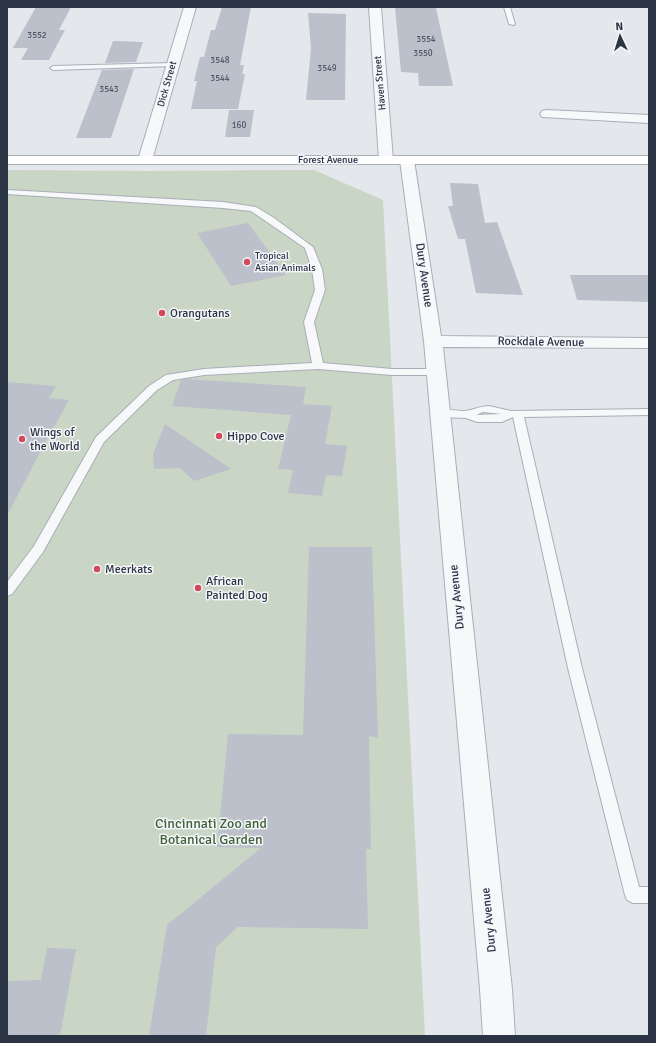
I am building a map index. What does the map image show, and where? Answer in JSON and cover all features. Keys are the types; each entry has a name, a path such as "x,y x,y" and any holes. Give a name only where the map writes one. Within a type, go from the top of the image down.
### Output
{"street":[{"name":"Dick Street","path":"145,160 190,7"},
{"name":"Haven Street","path":"375,7 397,160"},
{"path":"547,114 649,119"},
{"name":"Forest Avenue","path":"7,160 649,160"},
{"name":"Dury Avenue","path":"397,160 433,341 495,981 499,1036"},
{"name":"Rockdale Avenue","path":"433,341 649,343"}],"lane":[{"path":"507,7 512,24"},
{"path":"53,68 172,65"},
{"path":"7,192 253,209 309,247 318,269 320,290 309,322 318,366"},
{"path":"7,591 39,549 100,440 153,388 170,377 204,372 318,366 392,372 436,372"},
{"path":"440,414 468,415 477,419 502,419 514,414 649,412"},
{"path":"514,414 575,668 633,895 649,895"}],"green space":[{"name":"Cincinnati Zoo and Botanical Garden","path":"7,170 314,170 383,200 425,1036 7,1036"}],"building":[{"path":"36,7 71,7 59,30 65,30 49,60 21,60 28,48 13,48"},
{"path":"222,7 251,7 240,65 244,65 242,74 245,74 238,109 191,109 197,81 194,81 200,57 204,57 211,30 215,30"},
{"path":"395,7 436,8 453,86 419,86 418,73 401,72"},
{"path":"308,13 346,14 345,100 306,100 311,49"},
{"path":"113,41 143,42 136,62 105,63"},
{"path":"134,69 111,138 76,138 102,70"},
{"path":"229,110 254,110 250,137 225,137"},
{"path":"450,183 478,184 485,223 497,222 523,295 476,293 465,239 458,239 448,206 453,206"},
{"name":"Tropical Asian Animals","path":"248,223 286,275 231,286 197,233"},
{"path":"570,275 649,275 649,302 577,300"},
{"path":"188,379 306,387 303,404 332,406 325,444 347,446 342,476 326,475 322,496 288,493 293,470 278,469 291,415 172,406 181,380"},
{"name":"Wings of the World","path":"7,382 56,386 49,398 69,400 52,429 7,516"},
{"path":"165,424 231,469 194,481 180,468 154,469 153,454"},
{"path":"309,547 372,547 378,738 369,736 371,849 366,849 368,929 238,927 216,947 206,1036 149,1036 167,925 261,848 217,847 228,734 303,735"},
{"path":"47,948 76,949 60,1036 7,1036 7,981 41,980"}],"place":[{"name":"Tropical Asian Animals","path":"247,262"},
{"name":"Orangutans","path":"162,313"},
{"name":"Hippo Cove","path":"219,436"},
{"name":"Wings of the World","path":"22,439"},
{"name":"Meerkats","path":"97,569"},
{"name":"African Painted Dog","path":"198,588"}]}
